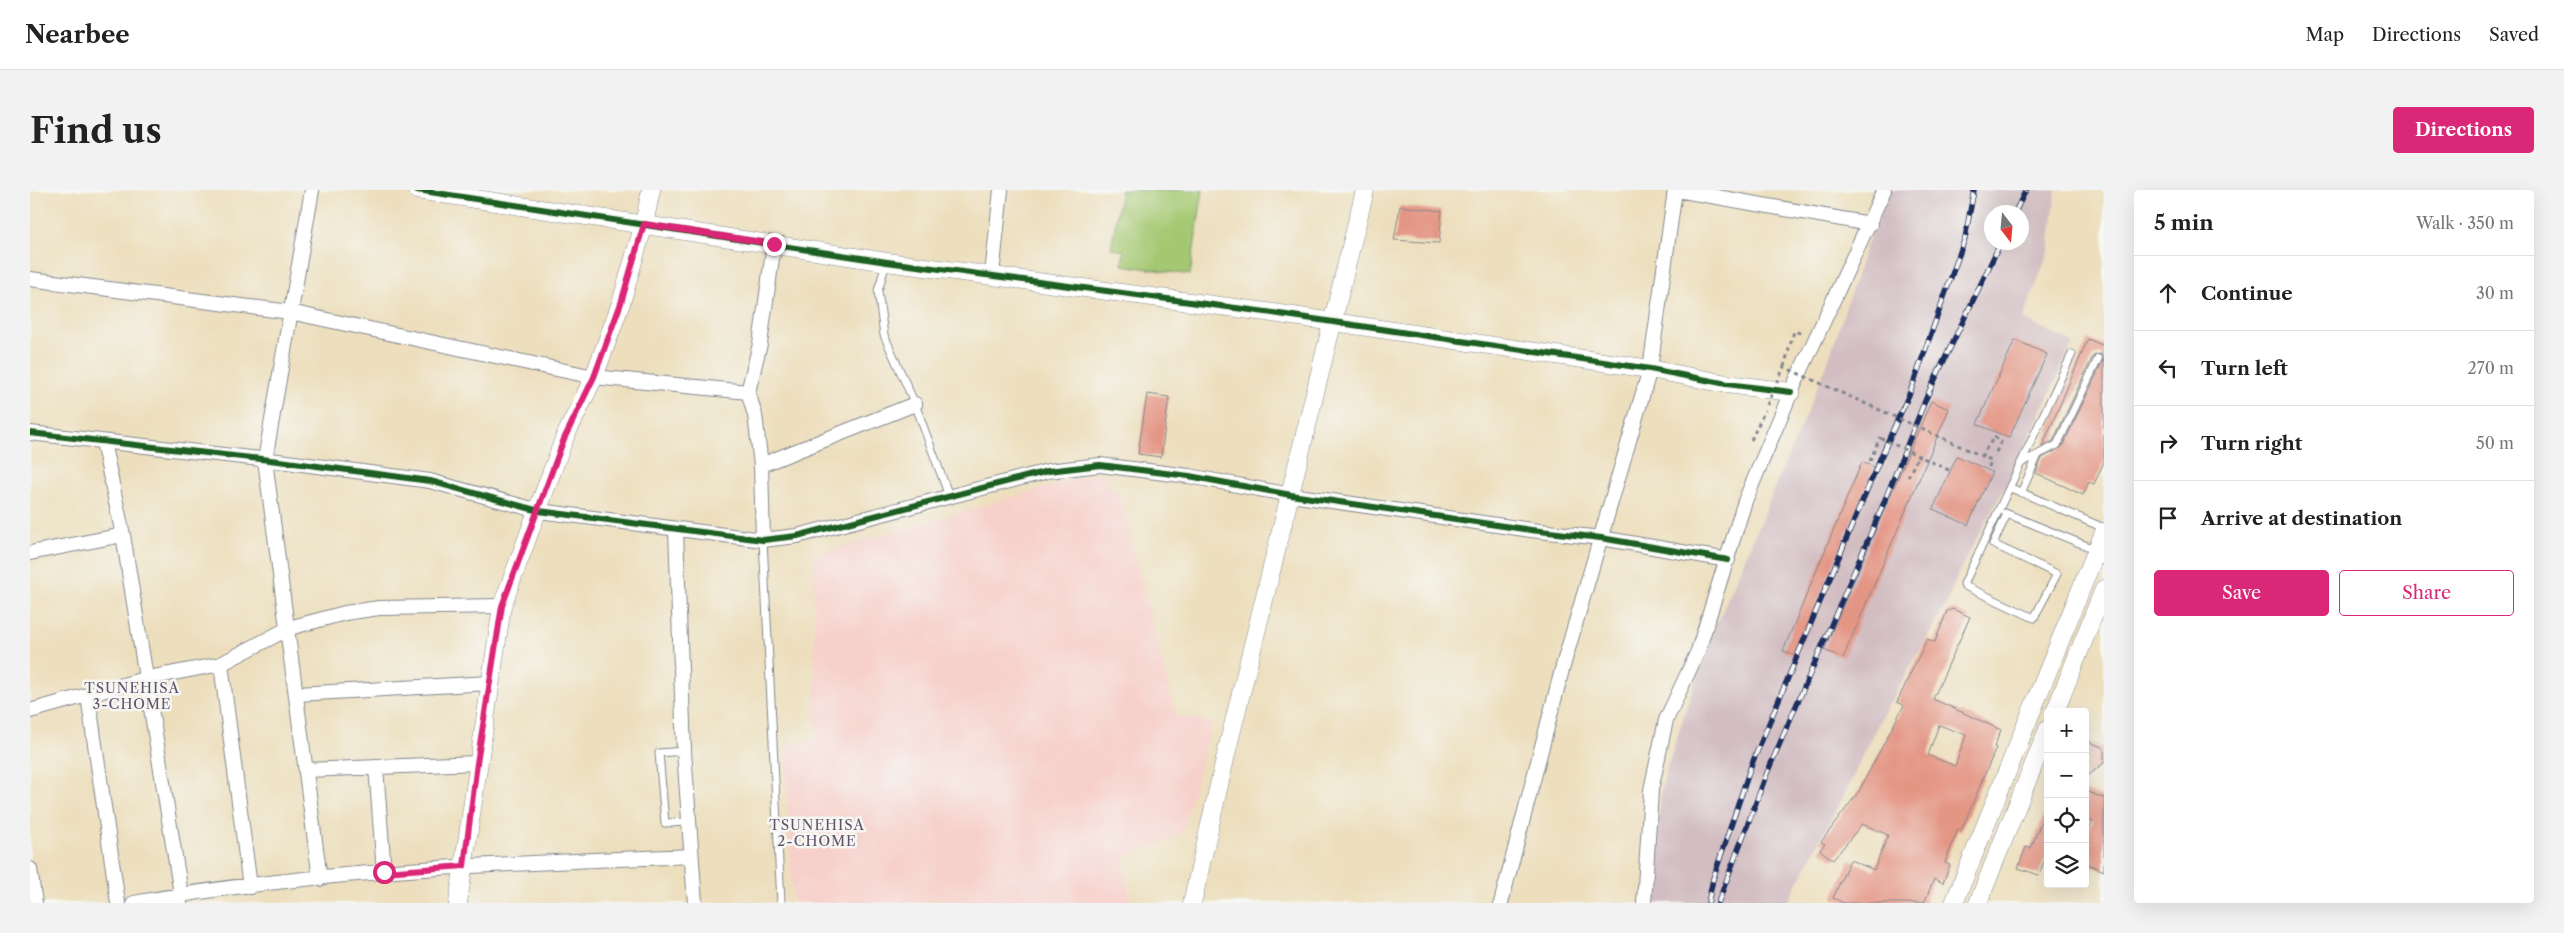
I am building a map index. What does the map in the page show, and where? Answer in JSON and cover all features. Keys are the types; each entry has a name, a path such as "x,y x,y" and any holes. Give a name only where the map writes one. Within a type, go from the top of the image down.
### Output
{"street":[{"path":"312,190 265,460 289,628 320,879"},
{"path":"417,190 887,262 1331,323 1650,369 1728,384 1790,392"},
{"path":"458,903 477,763 502,606 539,511 564,439 594,377 621,303 644,224 651,190"},
{"path":"992,275 1002,190"},
{"path":"1192,903 1228,746 1292,495 1331,323 1365,190"},
{"path":"1501,903 1563,666 1650,369 1676,190 1870,224"},
{"path":"1644,903 1651,790 1666,720 1698,651 1745,501 1790,392 1870,224 1884,190"},
{"path":"762,540 761,465 755,415 748,392 760,344 774,244"},
{"path":"30,279 290,312 594,377 748,392"},
{"path":"761,465 915,404"},
{"path":"30,432 430,481 539,511 762,540 797,536 1048,471 1100,465 1189,476 1292,495 1601,538 1728,560"},
{"path":"103,442 123,535 148,678 180,899"},
{"path":"676,530 684,751 695,903"},
{"path":"30,553 123,535"},
{"path":"1954,903 2102,545"},
{"path":"2057,708 2104,589"},
{"path":"30,711 148,678 221,664 289,628 345,613 380,608 502,606"},
{"path":"221,664 250,887"},
{"path":"297,694 490,683"},
{"path":"88,696 118,903"},
{"path":"1978,903 2044,739"},
{"path":"306,770 477,763"},
{"path":"376,767 384,872"},
{"path":"134,903 180,899 250,887 384,872 464,866 691,856"},
{"path":"30,869 35,903"}],"lane":[{"path":"887,262 878,291 884,335 915,404 949,496"},
{"path":"2004,512 1965,586 2034,618 2057,574 1993,544 2004,512 2011,488 2072,354"},
{"path":"2022,462 2057,445 2098,359"},
{"path":"2021,492 2038,455"},
{"path":"2011,488 2104,528"},
{"path":"2004,512 2102,545"},
{"path":"762,540 781,903"},
{"path":"684,751 659,753 665,823 689,822"}],"path":[{"path":"1751,440 1784,367 1794,331"},
{"path":"1784,367 1991,460 1988,470"},
{"path":"1870,461 1880,437 1950,471"},
{"path":"1981,457 1994,438 2001,442 1994,456"},
{"path":"1908,477 1918,456"}],"shaded area":[{"path":"1889,190 2056,190 2049,251 2023,319 2073,343 2011,476 1958,573 1946,605 1881,718 1844,795 1787,903 1650,903 1661,791 1703,657 1826,367 1865,249"},
{"path":"1107,473 1110,490 1118,490 1176,716 1212,722 1182,834 1124,859 1130,903 946,903 942,898 924,903 793,903 784,746 816,740 813,555 1092,474"}],"green space":[{"path":"1121,190 1203,190 1190,275 1122,265 1124,251 1111,248"}],"building":[{"path":"1400,206 1442,211 1439,243 1394,240"},
{"path":"2088,339 2104,346 2104,462 2094,484 2089,482 2083,495 2036,473 2042,458 2062,447 2103,361 2101,354 2093,356 2053,441 2042,447"},
{"path":"2015,340 2047,354 2009,438 1977,424"},
{"path":"1147,394 1169,397 1161,457 1138,454"},
{"path":"1931,401 1949,409 1843,658 1824,650"},
{"path":"1957,456 1992,472 1968,525 1933,509"},
{"path":"1862,462 1874,467 1795,656 1783,651"},
{"path":"1953,609 1970,617 1933,699 2001,730 1994,747 1996,748 1961,831 1958,829 1945,863 1950,865 1943,883 1934,879 1924,903 1844,903 1833,898 1850,860 1874,870 1888,835 1862,824 1833,860 1820,850 1825,844 1821,842 1859,791 1904,705 1897,702 1927,639 1935,642 1947,611","holes":["1939,725 1966,735 1955,766 1928,755"]},
{"path":"2089,742 2104,748 2104,763 2089,775"},
{"path":"2089,792 2104,798 2104,871 2089,865 2089,830 2093,821 2089,820"},
{"path":"2044,815 2044,862 2039,875 2018,868 2026,847 2031,848"}],"railway":[{"path":"1708,903 1713,879 1751,766 1880,459 1911,390 1965,238 1974,190"},
{"path":"2018,205 2026,190"},
{"path":"1718,903 1767,773 1880,512 1927,396 1997,250"}],"cycle path":[{"path":"417,190 887,262 1266,312 1650,369 1727,384 1791,392"},
{"path":"30,433 287,462 430,481 539,511 763,540 797,536 1048,471 1100,465 1189,476 1291,495 1531,530 1601,538 1728,560"}],"district":[{"name":"TSUNEHISA 3-CHOME","path":"132,696"},
{"name":"TSUNEHISA 2-CHOME","path":"817,834"}],"route":[{"path":"384,872 464,866 477,763 502,606 539,511 564,439 594,377 621,303 644,224 774,244"}]}
